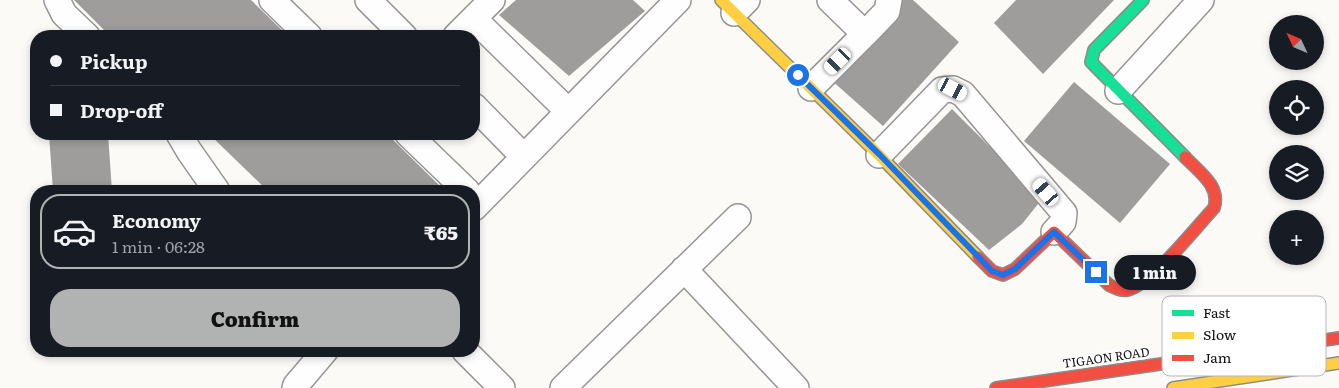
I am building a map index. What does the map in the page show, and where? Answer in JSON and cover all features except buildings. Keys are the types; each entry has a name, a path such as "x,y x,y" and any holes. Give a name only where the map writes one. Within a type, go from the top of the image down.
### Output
{"street":[{"path":"57,0 64,14 81,30"},
{"path":"272,0 303,30"},
{"path":"368,0 398,30"},
{"path":"462,30 492,0"},
{"path":"830,0 865,34"},
{"path":"811,88 887,11 889,0"},
{"path":"1054,232 1109,285 1117,290 1131,289 1157,269 1214,208 1216,196 1212,186 1095,68 1091,58 1094,50 1143,0"},
{"path":"1118,90 1201,0"},
{"path":"480,194 524,157 666,4"},
{"path":"734,4 811,88 880,155 992,271 1003,275 1015,269 1063,222 1064,213 963,94 953,89 942,90 880,155"},
{"path":"474,19 568,111"},
{"path":"480,112 524,157"},
{"path":"183,140 213,185"},
{"path":"414,140 458,185"},
{"path":"563,388 738,217"},
{"path":"684,269 796,388"},
{"name":"TIGAON ROAD","path":"1326,340 1339,338"},
{"path":"295,388 320,357"},
{"path":"471,357 502,388"},
{"path":"1326,365 1339,363"},
{"name":"TIGAON ROAD","path":"996,388 1162,364"},
{"path":"1173,388 1253,376"}],"traffic: fast":[{"path":"1143,0 1094,50 1091,62 1185,157"}],"traffic: slow":[{"path":"721,0 879,155 978,257"},
{"path":"1326,365 1339,363"},
{"path":"1173,388 1253,376"}],"traffic: jam":[{"path":"978,257 992,271 1003,275 1015,269 1054,232 1109,285 1125,290 1137,286 1160,267 1214,208 1215,200 1212,186 1185,157"},
{"path":"1326,340 1339,338"},
{"path":"996,388 1162,364"}],"route":[{"path":"798,75 880,155 992,271 1003,275 1015,269 1054,232 1096,272"}]}
